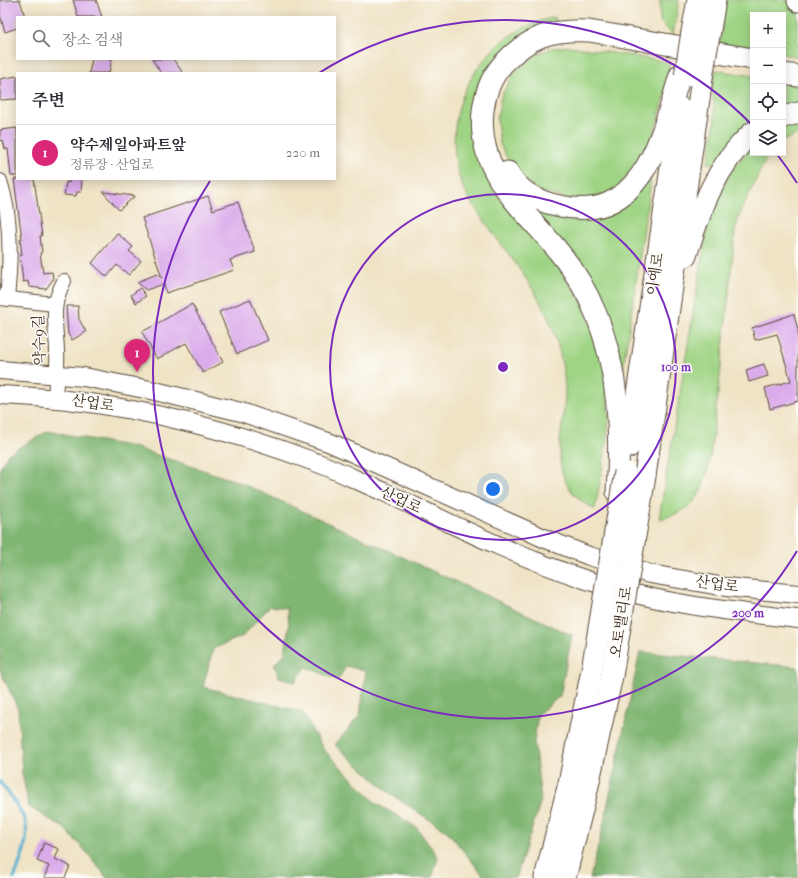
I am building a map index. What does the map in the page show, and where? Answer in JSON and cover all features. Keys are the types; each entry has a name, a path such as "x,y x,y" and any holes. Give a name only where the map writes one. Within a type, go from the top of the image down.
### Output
{"highway":[{"path":"698,0 701,34"},
{"path":"715,0 701,34 689,76 667,120 651,159 641,176 629,190 616,199 600,206 585,209 566,208 536,199 521,188 510,176 501,160 494,141 492,123 494,104 500,87 518,62 534,51 552,43 570,40 588,41 750,68"},
{"path":"622,471 616,389 612,362 605,340 587,294 574,272 559,252 516,203 501,183 490,163 483,143 481,124 489,87 501,67 514,52 531,40 551,32 589,31 750,58"},
{"path":"786,64 798,66"},
{"path":"786,74 798,76"},
{"name":"이예로","path":"660,364 689,76"},
{"name":"이예로","path":"622,471 689,76"},
{"path":"786,116 798,113"},
{"path":"660,364 679,283 707,196 727,161 750,135"},
{"name":"오토밸리로","path":"564,878 587,790 612,676 645,476 660,364"},
{"name":"오토밸리로","path":"545,878 569,783 592,670 612,553 622,471"}],"main road":[{"name":"산업로","path":"4,370 57,373 84,377 155,391 241,412 316,438 589,556 650,574 726,587 798,594"},
{"name":"산업로","path":"3,395 55,397 150,412 234,435 324,465 538,562 586,580 646,598 723,611 798,619"}],"street":[{"name":"약수9길","path":"0,181 5,203 10,241 4,298 54,304 57,373 55,397"},
{"path":"54,304 57,294 64,281"}],"green space":[{"path":"660,0 679,0 673,35 660,21"},
{"path":"726,0 789,0 798,11 798,57 786,55 786,12 750,12 750,49 719,44"},
{"path":"555,17 556,22 473,109 554,260 584,306 605,364 609,418 606,447 595,509 579,499 569,487 563,474 560,460 560,445 565,384 558,346 547,314 539,299 511,257 468,198 458,173 455,159 454,145 457,116 460,103 472,77 488,55 507,38 529,25"},
{"path":"569,46 670,62 664,100 649,148 614,192 576,201 537,191 511,166 500,144 497,120 501,97 512,76 520,67 540,53 552,48"},
{"path":"715,70 750,76 750,130 717,164 708,163 715,121 712,89"},
{"path":"786,81 798,83 798,107 786,110"},
{"path":"798,121 798,134 786,140 786,125"},
{"path":"750,149 750,156 768,156 741,210 735,231 718,394 706,477 696,499 687,508 676,514 659,519 707,229 730,172"},
{"path":"647,179 651,181 623,369 619,369 533,209 558,215"},
{"path":"48,431 133,447 239,482 572,635 560,696 538,714 534,741 541,800 516,878 483,878 483,875 448,832 392,795 335,745 360,715 366,671 346,666 338,680 306,667 295,682 279,677 274,664 285,654 289,623 287,608 270,606 243,636 213,649 203,687 302,712 323,749 377,804 416,827 438,857 432,878 107,878 89,855 64,828 29,807 22,773 18,709 0,670 0,468 8,454"},
{"path":"640,652 798,667 798,878 590,878 603,827"}],"building":[{"path":"0,0 20,0 25,16 16,16 16,28 5,32 0,15"},
{"path":"73,0 96,0 102,16 78,16"},
{"path":"92,60 112,60 109,72 89,72"},
{"path":"153,60 174,60 182,72 160,72"},
{"path":"16,76 16,99 0,100 0,79"},
{"path":"16,128 16,176 11,176 8,149 5,149 3,140 0,141 0,130"},
{"path":"14,179 34,180 42,236 40,236 42,252 40,253 43,273 52,272 53,279 46,289 29,287 28,281 23,282 20,255 22,255 20,239 22,239"},
{"path":"70,180 82,180 81,192 77,192 76,196 64,195 66,182 69,183"},
{"path":"103,192 135,196 119,210"},
{"path":"208,196 213,210 238,202 255,252 230,260 234,270 166,293 164,284 146,290 137,282 157,274 162,278 142,218"},
{"path":"117,233 133,247 129,251 141,261 129,275 117,265 107,277 92,263"},
{"path":"140,288 146,296 136,303 131,295"},
{"path":"250,299 268,340 237,354 219,312"},
{"path":"192,304 223,362 203,373 186,343 157,359 142,332"},
{"path":"66,306 78,306 79,319 86,332 72,340 68,334"},
{"path":"794,314 798,330 798,401 770,409 765,388 791,381 777,334 755,340 752,328"},
{"path":"764,364 768,376 749,382 746,370"},
{"path":"44,843 59,849 55,859 70,866 65,878 44,878 49,866 37,861"}],"waterway":[{"path":"0,782 20,811 26,827 24,850 14,878"}],"place":[{"name":"약수제일아파트앞","path":"137,372"}]}
